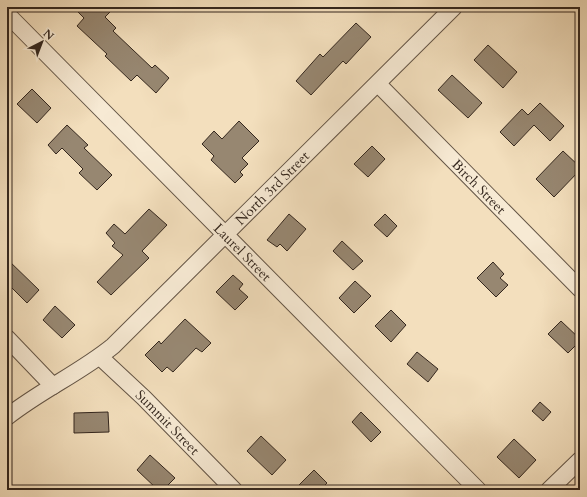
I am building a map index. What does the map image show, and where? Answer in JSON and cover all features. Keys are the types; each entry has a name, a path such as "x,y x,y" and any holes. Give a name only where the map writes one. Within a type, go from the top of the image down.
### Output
{"street":[{"name":"North 3rd Street","path":"7,417 23,404 100,357 113,346 454,7"},
{"name":"Laurel Street","path":"7,14 478,490"},
{"name":"Birch Street","path":"378,84 580,289"},
{"path":"7,338 53,386"},
{"name":"Summit Street","path":"100,357 144,398 234,490"},
{"path":"549,490 580,460"}],"building":[{"path":"73,7 115,7 105,17 116,28 113,31 152,68 155,65 169,78 156,93 137,75 131,81 105,56 107,54 77,26 84,18"},
{"path":"356,23 371,37 346,64 343,61 311,95 296,81 320,54 323,57"},
{"path":"488,45 517,72 503,88 474,60"},
{"path":"452,75 482,103 468,118 438,90"},
{"path":"32,89 51,108 37,123 17,104"},
{"path":"540,103 564,126 550,141 534,125 514,146 500,132 522,109 528,115"},
{"path":"239,121 259,141 242,158 248,164 240,172 243,175 235,183 211,160 214,156 202,144 214,131 222,139"},
{"path":"67,125 88,145 84,148 112,175 97,190 79,173 83,169 62,148 56,154 48,145"},
{"path":"372,146 385,159 368,177 354,164"},
{"path":"563,151 580,167 580,170 554,197 536,179"},
{"path":"149,209 167,225 142,251 149,258 111,295 97,282 123,255 112,246 115,243 106,233 114,224 125,234"},
{"path":"289,214 306,229 287,251 280,244 277,247 267,240"},
{"path":"385,214 397,226 387,237 374,225"},
{"path":"342,241 363,261 353,270 333,251"},
{"path":"7,259 39,290 27,303 7,283"},
{"path":"493,262 504,274 500,278 508,285 496,297 477,278"},
{"path":"233,275 243,284 239,289 248,297 235,310 216,292"},
{"path":"355,281 371,296 354,313 339,298"},
{"path":"55,306 75,325 62,338 43,320"},
{"path":"391,310 406,325 391,342 375,326"},
{"path":"185,319 211,343 202,352 196,348 173,372 167,367 162,372 145,355 159,341 161,344"},
{"path":"561,321 580,339 580,341 568,353 548,334"},
{"path":"417,352 438,369 428,382 407,364"},
{"path":"540,402 551,412 543,421 532,411"},
{"path":"108,412 109,432 74,433 74,413"},
{"path":"361,412 381,432 371,442 352,422"},
{"path":"261,436 286,460 272,475 247,451"},
{"path":"514,439 536,460 519,478 497,457"},
{"path":"150,455 175,478 163,490 158,490 137,470"},
{"path":"314,470 327,483 320,490 294,490"}]}
